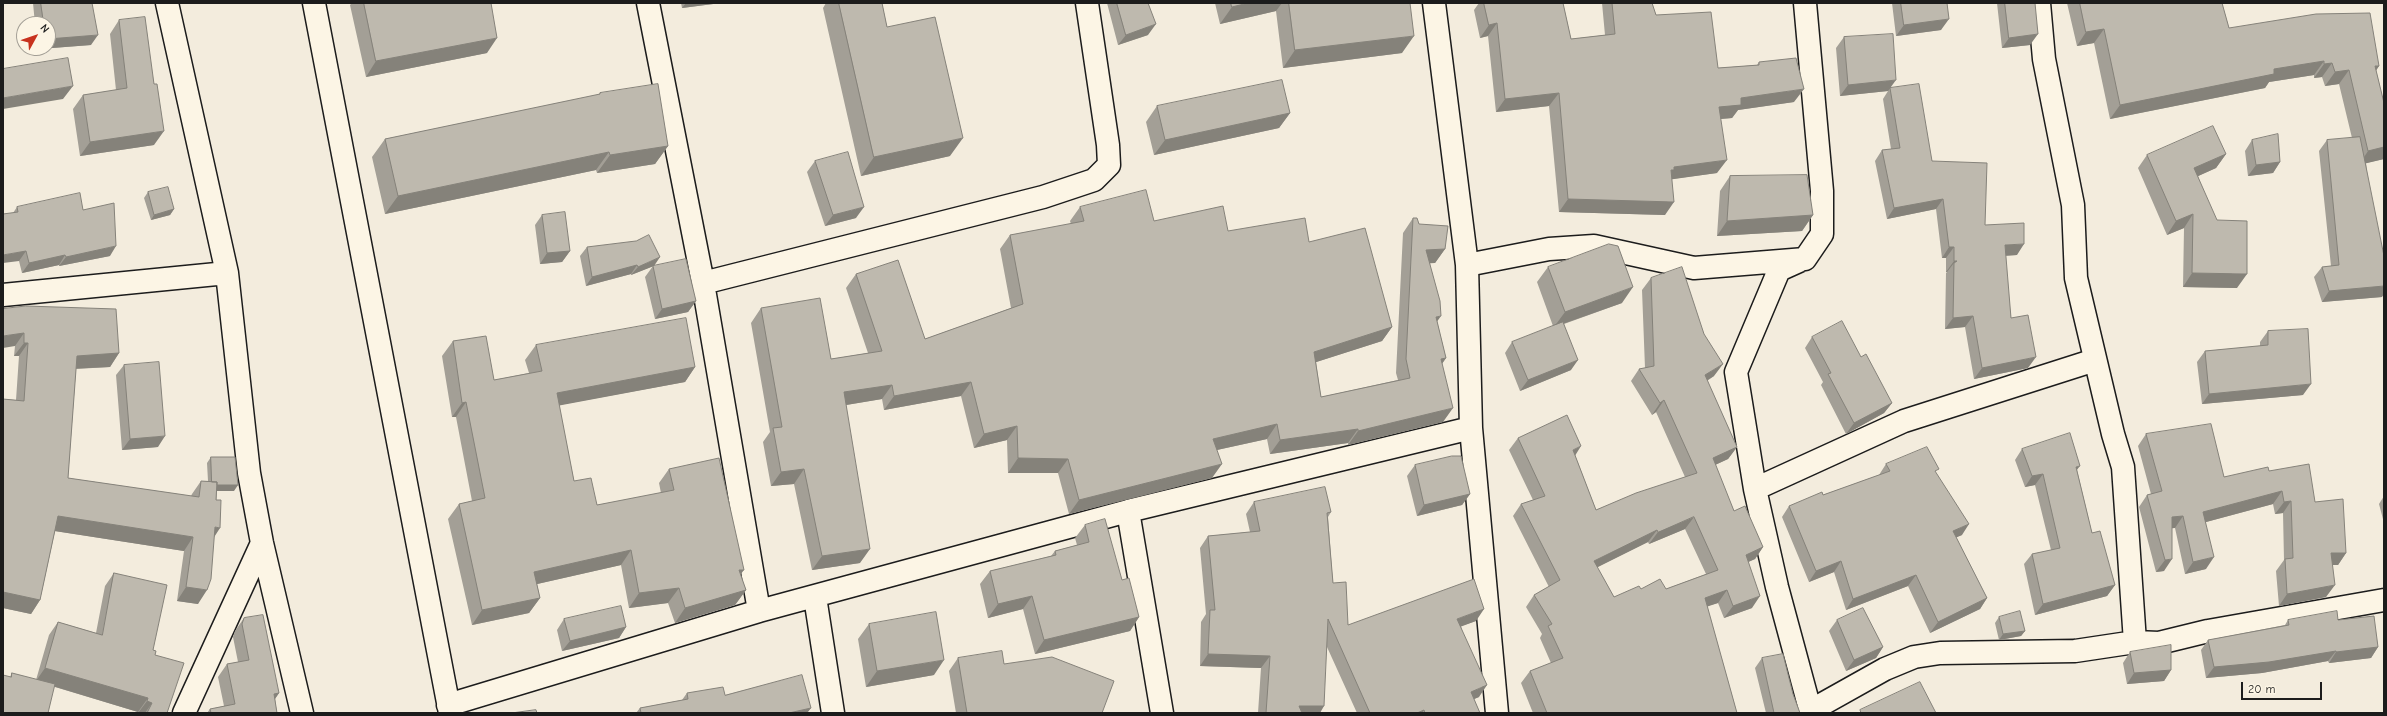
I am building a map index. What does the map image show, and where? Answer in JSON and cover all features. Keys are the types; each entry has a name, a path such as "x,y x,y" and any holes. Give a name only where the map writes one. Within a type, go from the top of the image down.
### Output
{"street":[{"path":"167,3 227,273 249,473 262,543 302,713"},
{"path":"314,3 449,709 759,612 1128,511 1471,428"},
{"path":"648,3 703,283 759,612"},
{"path":"703,283 1043,197 1094,180 1109,165 1108,144 1087,3"},
{"path":"1434,3 1467,265 1471,428 1497,713"},
{"path":"1805,3 1822,191 1822,234 1805,259 1779,270 1736,372 1755,489 1777,587 1811,712 1885,669 1914,657 1940,653 2075,651 2135,642 2159,643 2238,626 2384,600"},
{"path":"2039,3 2044,59 2073,205 2076,278 2113,434 2123,467 2135,642"},
{"path":"1467,265 1549,249 1594,246 1694,268 1805,259"},
{"path":"3,295 227,273"},
{"path":"1755,489 1904,421 2095,360"},
{"path":"1128,511 1162,713"},
{"path":"184,713 262,543"},
{"path":"816,597 833,713"}],"building":[{"path":"41,3 92,3 98,35 56,38 56,16 43,16"},
{"path":"364,3 491,3 497,38 376,61"},
{"path":"839,3 882,3 887,27 935,17 963,138 874,157"},
{"path":"1117,3 1148,3 1156,24 1126,35"},
{"path":"1231,3 1248,3 1232,7"},
{"path":"1289,3 1410,3 1414,36 1295,50"},
{"path":"1484,3 1563,3 1571,39 1615,34 1612,3 1652,3 1656,15 1711,12 1718,68 1759,65 1759,62 1796,58 1804,89 1741,98 1741,105 1719,107 1727,160 1674,167 1674,170 1671,170 1674,202 1568,199 1559,93 1505,99 1497,23 1489,25"},
{"path":"1901,3 1947,3 1949,19 1904,25"},
{"path":"2005,3 2035,3 2038,34 2009,38"},
{"path":"2080,3 2222,3 2229,28 2316,14 2370,13 2379,66 2375,66 2384,103 2384,147 2368,151 2349,70 2335,72 2332,63 2324,64 2324,61 2274,69 2274,74 2120,105 2104,29 2086,32"},
{"path":"145,17 154,84 157,84 164,131 90,142 83,95 127,88 119,20"},
{"path":"1893,34 1896,80 1848,85 1844,37"},
{"path":"68,58 73,86 3,98 3,69"},
{"path":"1282,80 1290,113 1165,140 1157,106"},
{"path":"658,84 668,146 610,155 609,152 398,196 385,139 600,93"},
{"path":"1919,84 1932,161 1987,163 1985,225 2024,223 2024,244 2005,245 2011,318 2028,315 2036,357 1982,368 1973,316 1953,318 1954,263 1957,261 1954,261 1954,247 1949,247 1943,199 1894,208 1882,150 1900,148 1890,88"},
{"path":"2213,126 2226,154 2194,168 2217,220 2247,221 2247,274 2192,273 2193,214 2176,221 2147,155"},
{"path":"2278,134 2280,162 2256,165 2252,140"},
{"path":"2360,137 2384,256 2384,286 2329,291 2322,267 2339,265 2327,140"},
{"path":"848,152 864,207 833,215 815,161"},
{"path":"1807,175 1813,215 1727,221 1730,176"},
{"path":"168,187 174,209 154,215 148,192"},
{"path":"1146,190 1154,221 1223,206 1228,231 1305,218 1309,242 1365,228 1392,327 1314,352 1321,397 1410,378 1406,359 1413,218 1417,218 1419,224 1448,226 1445,249 1426,250 1440,301 1441,316 1436,317 1446,358 1441,359 1453,408 1358,431 1358,429 1280,440 1277,424 1213,439 1222,464 1079,500 1068,459 1018,458 1017,426 984,434 971,382 894,396 892,385 844,392 870,549 822,556 804,469 781,472 773,428 782,427 761,308 820,298 831,359 882,351 856,274 898,260 925,339 1023,304 1010,235 1084,221 1080,207"},
{"path":"80,193 83,210 114,203 116,246 66,257 65,255 29,263 26,251 3,255 3,214 18,212 17,207"},
{"path":"565,212 570,251 547,253 542,215"},
{"path":"649,235 660,257 638,267 637,265 592,277 587,247 636,241"},
{"path":"1609,244 1618,246 1633,287 1565,312 1548,267"},
{"path":"686,259 696,301 662,309 653,266"},
{"path":"1682,267 1704,334 1723,364 1705,375 1737,447 1713,458 1734,511 1745,506 1763,547 1746,555 1760,596 1733,606 1727,590 1705,598 1737,713 1547,713 1530,671 1563,658 1548,626 1552,624 1534,595 1560,580 1521,504 1545,496 1518,438 1567,415 1581,446 1573,450 1596,510 1636,493 1697,473 1664,400 1660,403 1639,369 1654,366 1651,278","holes":["1694,517 1718,570 1666,589 1660,579 1641,589 1639,586 1614,597 1594,561 1657,530 1658,532"]},
{"path":"26,306 116,309 119,353 77,356 68,478 199,497 201,481 217,482 216,500 221,500 220,528 215,527 211,579 207,590 186,587 193,537 58,516 40,600 3,592 3,399 24,401 28,343 24,343 24,333 3,336 3,309"},
{"path":"686,318 695,367 557,393 574,481 591,478 597,505 674,490 669,469 719,458 744,570 739,570 746,590 685,608 679,588 639,593 631,550 534,572 540,598 482,610 459,504 485,498 466,402 462,403 453,341 486,336 494,380 542,371 536,345"},
{"path":"1842,321 1861,357 1866,354 1892,403 1854,423 1828,374 1831,373 1812,337"},
{"path":"1563,322 1578,360 1528,380 1512,342"},
{"path":"2308,329 2311,384 2209,394 2205,351 2268,345 2268,331"},
{"path":"159,362 165,436 130,439 124,365"},
{"path":"2211,424 2224,477 2268,467 2269,471 2309,464 2315,502 2343,499 2346,553 2331,553 2335,585 2287,594 2285,559 2293,558 2291,501 2284,502 2282,491 2203,512 2214,557 2193,562 2183,516 2172,517 2172,559 2165,560 2147,495 2162,491 2146,434"},
{"path":"2070,433 2080,466 2076,467 2092,533 2100,531 2115,585 2043,604 2032,554 2060,548 2043,474 2032,476 2022,449"},
{"path":"1927,447 1939,469 1935,471 1969,524 1953,531 1987,598 1938,622 1916,575 1853,599 1841,561 1816,571 1789,506 1822,492 1823,495 1890,471 1886,464"},
{"path":"1452,456 1461,456 1470,494 1424,505 1415,465"},
{"path":"211,457 235,457 238,485 217,485 217,482 212,482"},
{"path":"1325,487 1331,512 1327,513 1333,583 1346,582 1348,625 1474,579 1484,609 1457,619 1487,685 1471,692 1480,713 1425,713 1424,710 1417,713 1370,713 1328,619 1324,706 1299,706 1302,713 1266,713 1270,656 1208,654 1210,610 1215,610 1208,536 1260,531 1254,502"},
{"path":"1105,519 1122,580 1129,578 1139,617 1044,640 1032,596 998,604 990,571 1056,555 1055,551 1089,542 1085,525"},
{"path":"114,573 167,585 153,650 156,651 155,655 184,663 167,713 147,713 152,703 147,701 148,698 45,668 58,622 102,635"},
{"path":"621,606 626,627 570,641 564,619"},
{"path":"1863,608 1883,647 1854,660 1837,620"},
{"path":"2020,611 2025,631 2003,634 1999,617"},
{"path":"2337,611 2338,620 2374,616 2378,647 2336,651 2269,662 2214,667 2208,640 2289,625 2288,620"},
{"path":"936,612 944,660 877,671 869,624"},
{"path":"263,615 279,693 274,694 277,713 211,713 210,709 235,704 227,664 249,660 242,624 244,618"},
{"path":"2171,645 2171,670 2134,673 2130,652"},
{"path":"1002,651 1004,664 1052,657 1114,681 1102,713 967,713 958,658"},
{"path":"1783,654 1793,694 1800,713 1774,713 1762,658"},
{"path":"12,673 55,684 48,713 3,713 3,675 11,677"},
{"path":"802,675 811,708 789,713 641,713 640,708 688,699 687,693 723,687 725,695"},
{"path":"1920,682 1936,713 1861,713 1860,710"},
{"path":"536,710 537,713 512,713"}]}
